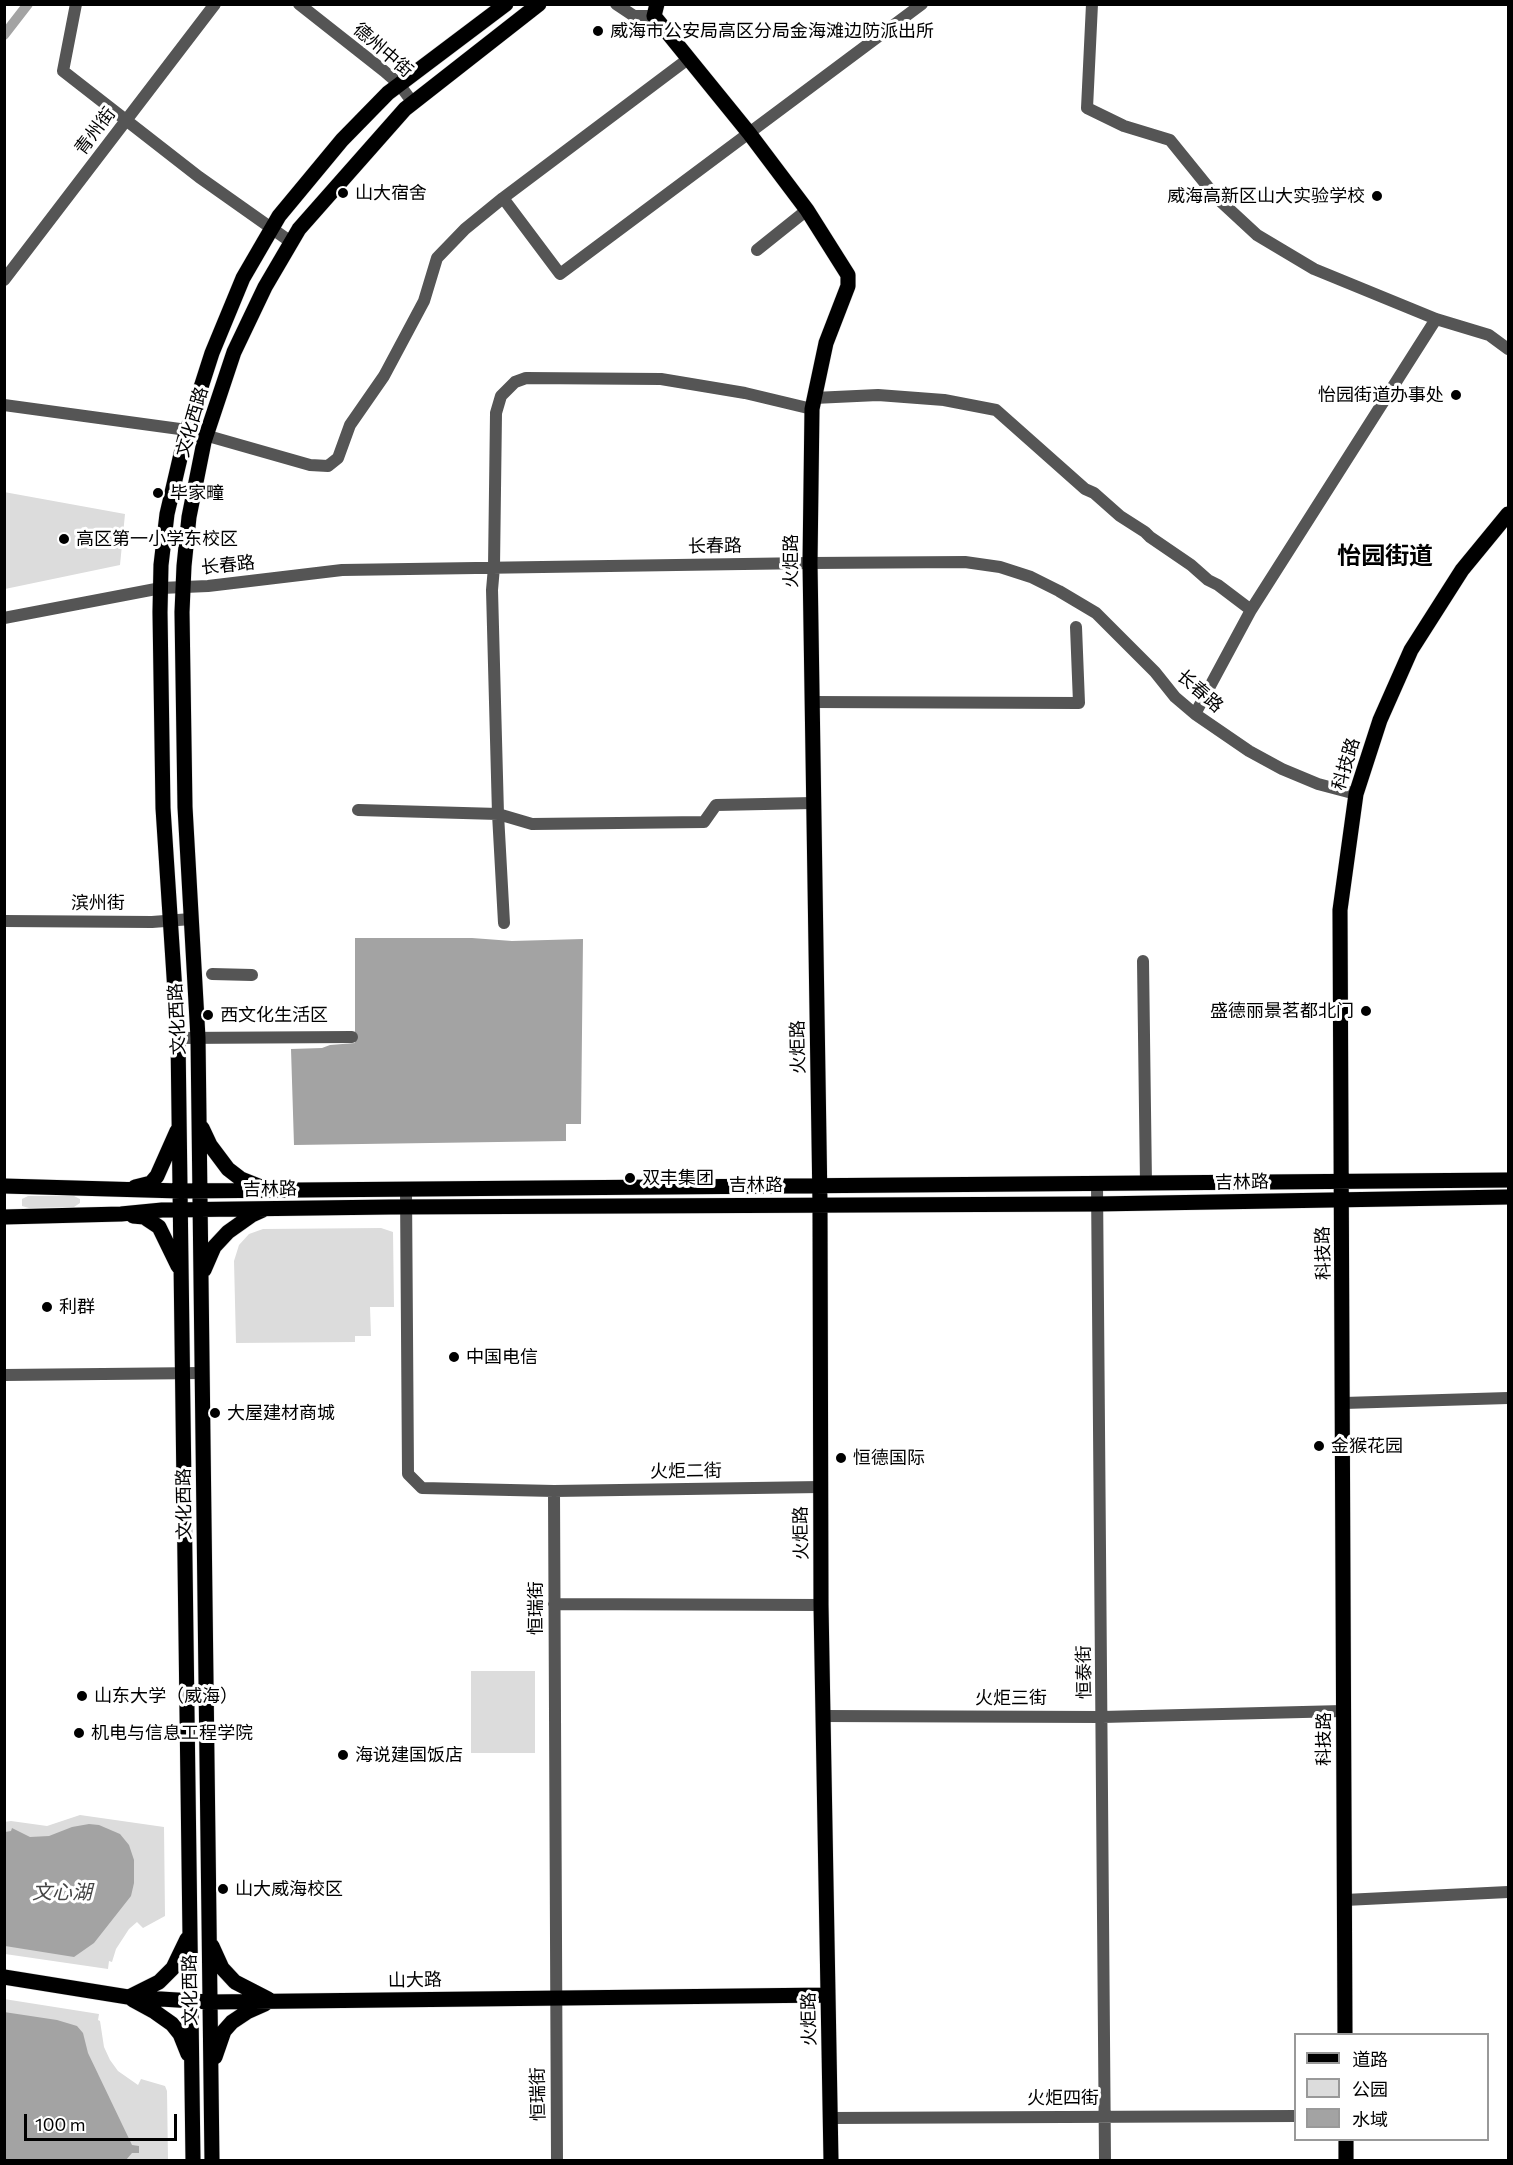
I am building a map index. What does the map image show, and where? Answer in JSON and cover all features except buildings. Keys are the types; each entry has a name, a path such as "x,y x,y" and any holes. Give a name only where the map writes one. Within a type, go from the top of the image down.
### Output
{"main road":[{"name":"文化西路","path":"193,2160 180,1126 178,1038 163,808 161,565 167,514 187,430 212,353 243,278 279,216 342,140 399,84 506,4"},
{"name":"文化西路","path":"212,2160 198,1038 185,807 182,588 189,517 206,435 234,352 266,287 299,230 405,109 539,4"},
{"name":"火炬路","path":"656,10 688,59 807,210 848,275 848,286 826,343 813,403 810,563 820,1204 822,1716 831,2160"},
{"name":"科技路","path":"1345,2033 1344,1403 1340,910 1356,794 1380,720 1411,650 1462,570 1509,514"},
{"path":"199,1123 210,1145 228,1168 241,1179 270,1190"},
{"path":"124,1190 152,1184 158,1176 180,1126"},
{"name":"吉林路","path":"4,1186 200,1191 1509,1179"},
{"name":"吉林路","path":"4,1217 180,1210 820,1204 1097,1204 1509,1197"},
{"path":"201,1275 214,1247 228,1232 252,1215 266,1209"},
{"path":"121,1214 144,1217 159,1227 182,1274"},
{"path":"209,1926 212,1946 222,1968 235,1982 257,1995 274,2001"},
{"path":"128,1997 159,1982 173,1968 181,1955 190,1930"},
{"name":"山大路","path":"4,1977 128,1997 210,2002 828,1995"},
{"path":"128,1997 166,2018 180,2034 187,2049 192,2082"},
{"path":"211,2085 215,2056 224,2031 232,2022 247,2012 274,2001"},
{"path":"1346,2141 1346,2160"}],"street":[{"path":"76,4 63,70 199,177 291,242"},
{"name":"青州街","path":"4,280 215,4"},
{"name":"德州中街","path":"299,4 399,84 413,103"},
{"path":"616,4 634,16 656,10"},
{"path":"503,198 560,274 922,4"},
{"path":"1092,4 1087,108 1124,126 1170,140 1217,198 1257,235 1314,269 1436,319 1490,335 1509,350"},
{"path":"4,405 187,430 310,465 328,466 338,458 350,425 384,376 424,301 437,258 465,229 503,198 688,59"},
{"path":"757,250 807,210"},
{"path":"1195,714 1251,610 1436,319"},
{"path":"504,923 498,814 492,590 496,413 501,396 515,382 526,378 661,379 813,403 878,395 944,400 996,410 1065,474 1251,610"},
{"name":"长春路","path":"4,618 161,588 182,588 342,570 965,562 1000,567 1031,577 1059,591 1096,614 1155,672 1174,697 1249,751 1282,769 1318,784 1356,794"},
{"path":"812,702 1079,703 1076,627"},
{"path":"358,810 498,814 532,824 704,822 716,805 813,803"},
{"name":"滨州街","path":"4,921 152,922 191,919"},
{"path":"1143,961 1146,1184"},
{"path":"213,974 252,975"},
{"path":"178,1038 352,1037"},
{"name":"恒泰街","path":"1097,1184 1105,2160"},
{"path":"406,1190 408,1474 422,1488 554,1491"},
{"path":"4,1375 202,1373"},
{"path":"1344,1403 1509,1398"},
{"name":"火炬二街","path":"554,1491 820,1486"},
{"name":"恒瑞街","path":"554,1491 557,2160"},
{"path":"554,1604 821,1605"},
{"name":"火炬三街","path":"822,1716 1102,1717 1343,1712"},
{"path":"1345,1900 1509,1892"},
{"name":"火炬四街","path":"831,2118 1294,2115"}],"green space":[{"name":"高区第一小学东校区","path":"4,492 125,514 120,565 5,589"},
{"path":"28,1196 74,1196 80,1199 80,1203 74,1207 29,1208 22,1206 22,1199"},
{"path":"381,1228 393,1232 394,1307 370,1307 371,1336 355,1336 355,1342 236,1343 234,1261 239,1245 249,1234 263,1229"},
{"path":"471,1671 535,1671 535,1753 471,1753"},
{"name":"文心湖","path":"80,1815 164,1827 165,1916 143,1928 137,1922 129,1929 116,1949 112,1962 109,1961 108,1969 5,1954 4,1822 47,1826"},
{"path":"4,1999 99,2014 98,2020 104,2047 118,2071 138,2085 141,2079 165,2086 168,2160 5,2160"}],"water":[{"path":"355,938 472,938 512,941 583,939 581,1124 566,1124 566,1141 294,1145 291,1049 322,1048 355,1043"},
{"name":"文心湖","path":"99,1825 120,1834 129,1845 134,1860 134,1883 131,1896 94,1943 74,1957 5,1946 5,1832 11,1831 12,1828 30,1837 49,1836 72,1827"},
{"path":"4,2012 57,2020 77,2026 83,2033 88,2053 132,2145 139,2146 139,2153 132,2153 126,2160 5,2159"}],"waterway":[{"path":"4,35 28,4"}],"place":[{"name":"威海市公安局高区分局金海滩边防派出所","path":"598,31"},
{"name":"山大宿舍","path":"343,193"},
{"name":"威海高新区山大实验学校","path":"1377,196"},
{"name":"怡园街道办事处","path":"1456,395"},
{"name":"毕家疃","path":"158,493"},
{"name":"高区第一小学东校区","path":"64,539"},
{"name":"盛德丽景茗都北门","path":"1366,1011"},
{"name":"西文化生活区","path":"208,1015"},
{"name":"双丰集团","path":"630,1178"},
{"name":"利群","path":"47,1307"},
{"name":"中国电信","path":"454,1357"},
{"name":"大屋建材商城","path":"215,1413"},
{"name":"金猴花园","path":"1319,1446"},
{"name":"恒德国际","path":"841,1458"},
{"name":"山东大学（威海）","path":"82,1696"},
{"name":"机电与信息工程学院","path":"79,1733"},
{"name":"海说建国饭店","path":"343,1755"},
{"name":"山大威海校区","path":"223,1889"}],"district":[{"name":"怡园街道","path":"1385,556"}]}
